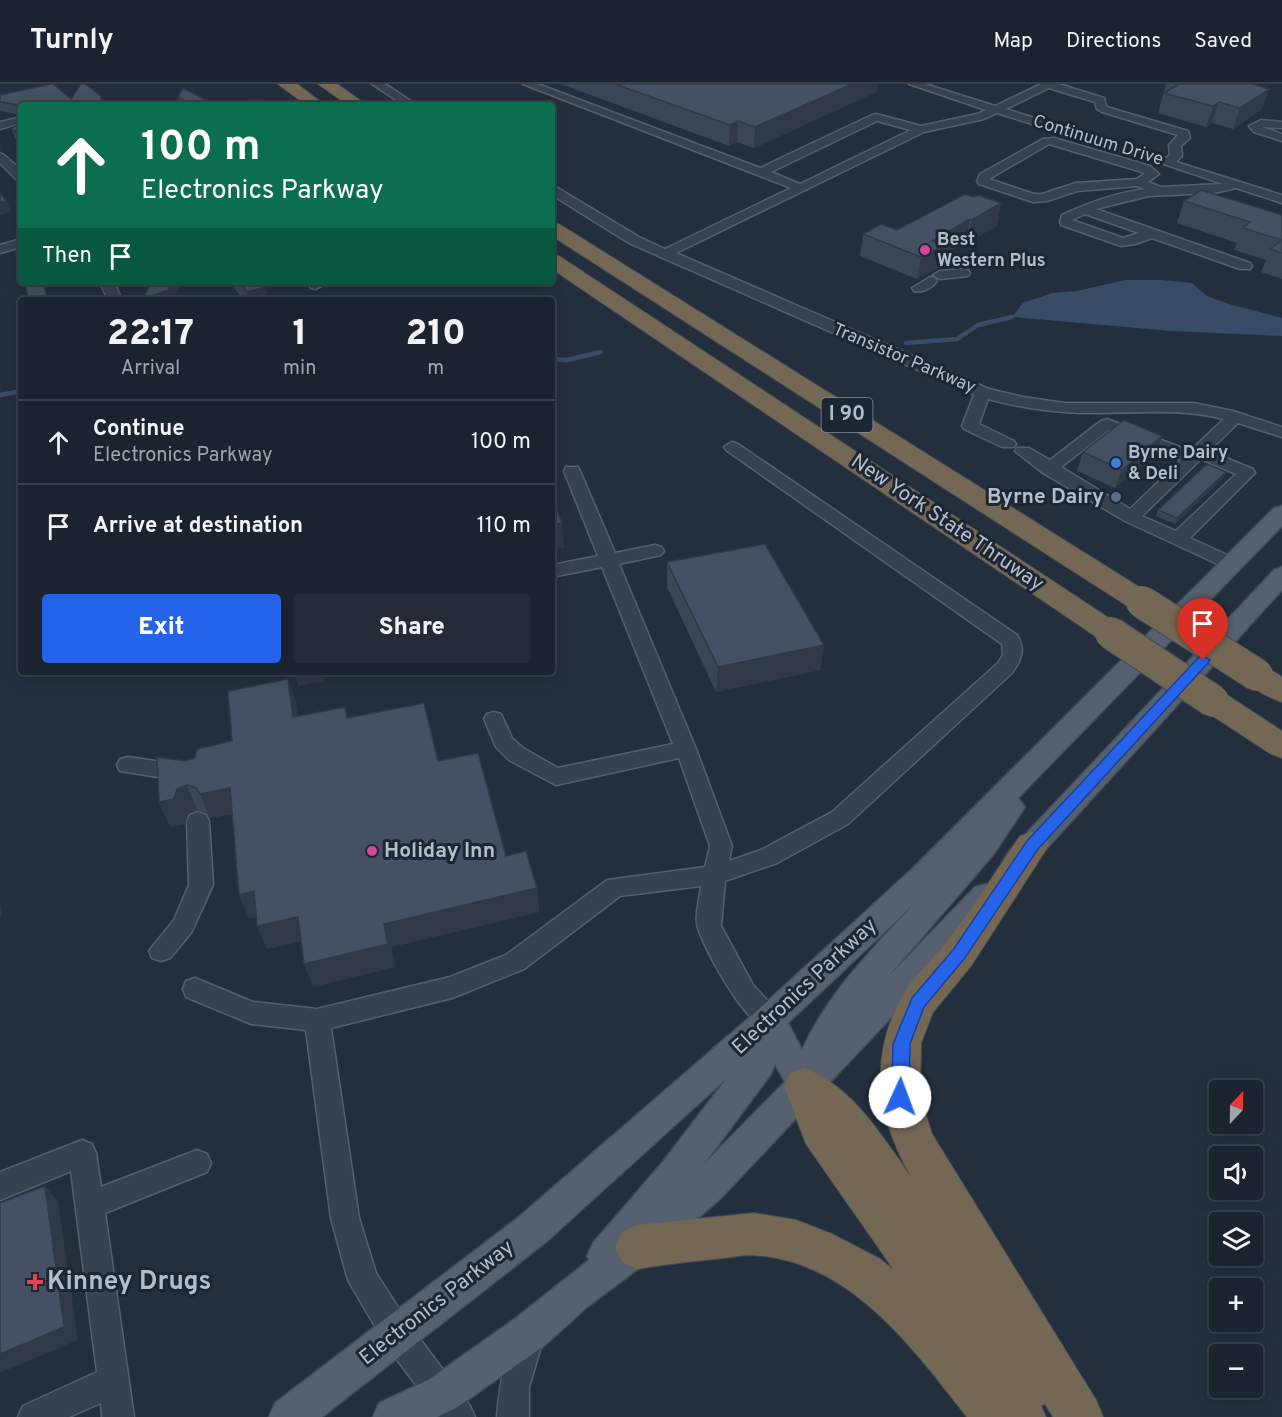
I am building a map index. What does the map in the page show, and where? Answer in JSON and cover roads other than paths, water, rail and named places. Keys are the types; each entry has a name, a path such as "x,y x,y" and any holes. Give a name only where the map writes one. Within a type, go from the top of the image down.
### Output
{"highway":[{"path":"286,84 313,102"},
{"path":"326,84 354,102"},
{"name":"New York State Thruway","path":"555,230 1282,691"},
{"name":"New York State Thruway","path":"555,262 1282,746"},
{"path":"1032,845 958,955 918,1003 902,1044 900,1097 914,1143 1078,1417"},
{"path":"804,1086 819,1130 927,1279 1022,1417"},
{"path":"804,1086 841,1115 1061,1417"},
{"path":"637,1247 681,1240 753,1234 820,1248 867,1274 911,1312 997,1417"}],"main road":[{"name":"Electronics Parkway","path":"289,1417 533,1229 770,1020 921,879 1282,513"},
{"path":"393,1417 450,1406 574,1294 637,1247 708,1186 1032,845 1282,575"},
{"path":"804,1086 827,1031 845,1003 983,847 1053,746"},
{"path":"770,1020 804,1086"},
{"path":"574,1294 675,1175 759,1064 770,1020"}],"street":[{"path":"377,84 407,102"},
{"path":"528,84 801,188"},
{"name":"Continuum Drive","path":"914,84 1088,138"},
{"path":"664,254 921,129 980,117 1049,84 1100,100 1101,107 1106,110 1184,133 1184,138 1175,145 1176,156 1167,163"},
{"path":"760,173 876,117 921,129"},
{"path":"0,126 18,121"},
{"path":"1282,125 1261,123 1255,126 1258,130 1282,138"},
{"path":"1139,183 1154,174 1146,169 1047,141 984,177 983,181 1034,198 1043,198 1076,187 1139,183 1159,191"},
{"name":"Continuum Drive","path":"1110,145 1282,199"},
{"path":"0,156 18,174"},
{"path":"1254,190 1280,183"},
{"path":"1155,234 1146,233 1130,243 1121,242 1066,222 1066,218 1084,208 1111,200 1159,191 1221,194 1238,185"},
{"name":"Transistor Parkway","path":"555,192 634,240 790,310 983,392 1036,405 1079,408 1149,405 1192,408 1235,417 1282,432"},
{"path":"1084,208 1245,266"},
{"path":"0,249 18,244"},
{"path":"930,281 963,273"},
{"path":"983,392 970,426 1015,448 1131,517 1232,564"},
{"path":"1131,517 1177,482 1235,417"},
{"path":"1049,469 1107,424 1177,482 1247,472 1205,503 1178,539"},
{"path":"195,989 251,1012 317,1020 452,987 515,962 615,887 714,875 769,857 840,818 1005,668 1013,653 1010,640 732,447"},
{"path":"572,471 686,749 721,846 714,875 709,926 744,993 770,1020"},
{"path":"555,570 655,550"},
{"path":"494,719 503,742 516,754 556,777 686,749"},
{"path":"128,765 161,768 195,776"},
{"path":"161,951 183,926 201,885 198,821"},
{"path":"317,1020 345,1218 363,1280 397,1334 450,1406"},
{"path":"0,1186 82,1153 117,1417"},
{"path":"90,1205 197,1163"},
{"path":"513,1417 514,1387 530,1332"},
{"path":"34,1417 113,1382"}],"water":[{"path":"1125,280 1192,283 1207,296 1282,318 1282,336 1171,331 1012,317 1023,303 1052,293 1077,291"}],"waterway":[{"path":"906,343 957,339 978,325 1012,317"},
{"path":"555,359 567,360 601,352"},
{"path":"0,395 18,392"}],"place":[{"name":"Best Western Plus","path":"925,250"},
{"name":"Byrne Dairy & Deli","path":"1116,463"},
{"name":"Byrne Dairy","path":"1116,497"},
{"name":"Holiday Inn","path":"372,851"},
{"name":"Kinney Drugs","path":"35,1282"}]}
